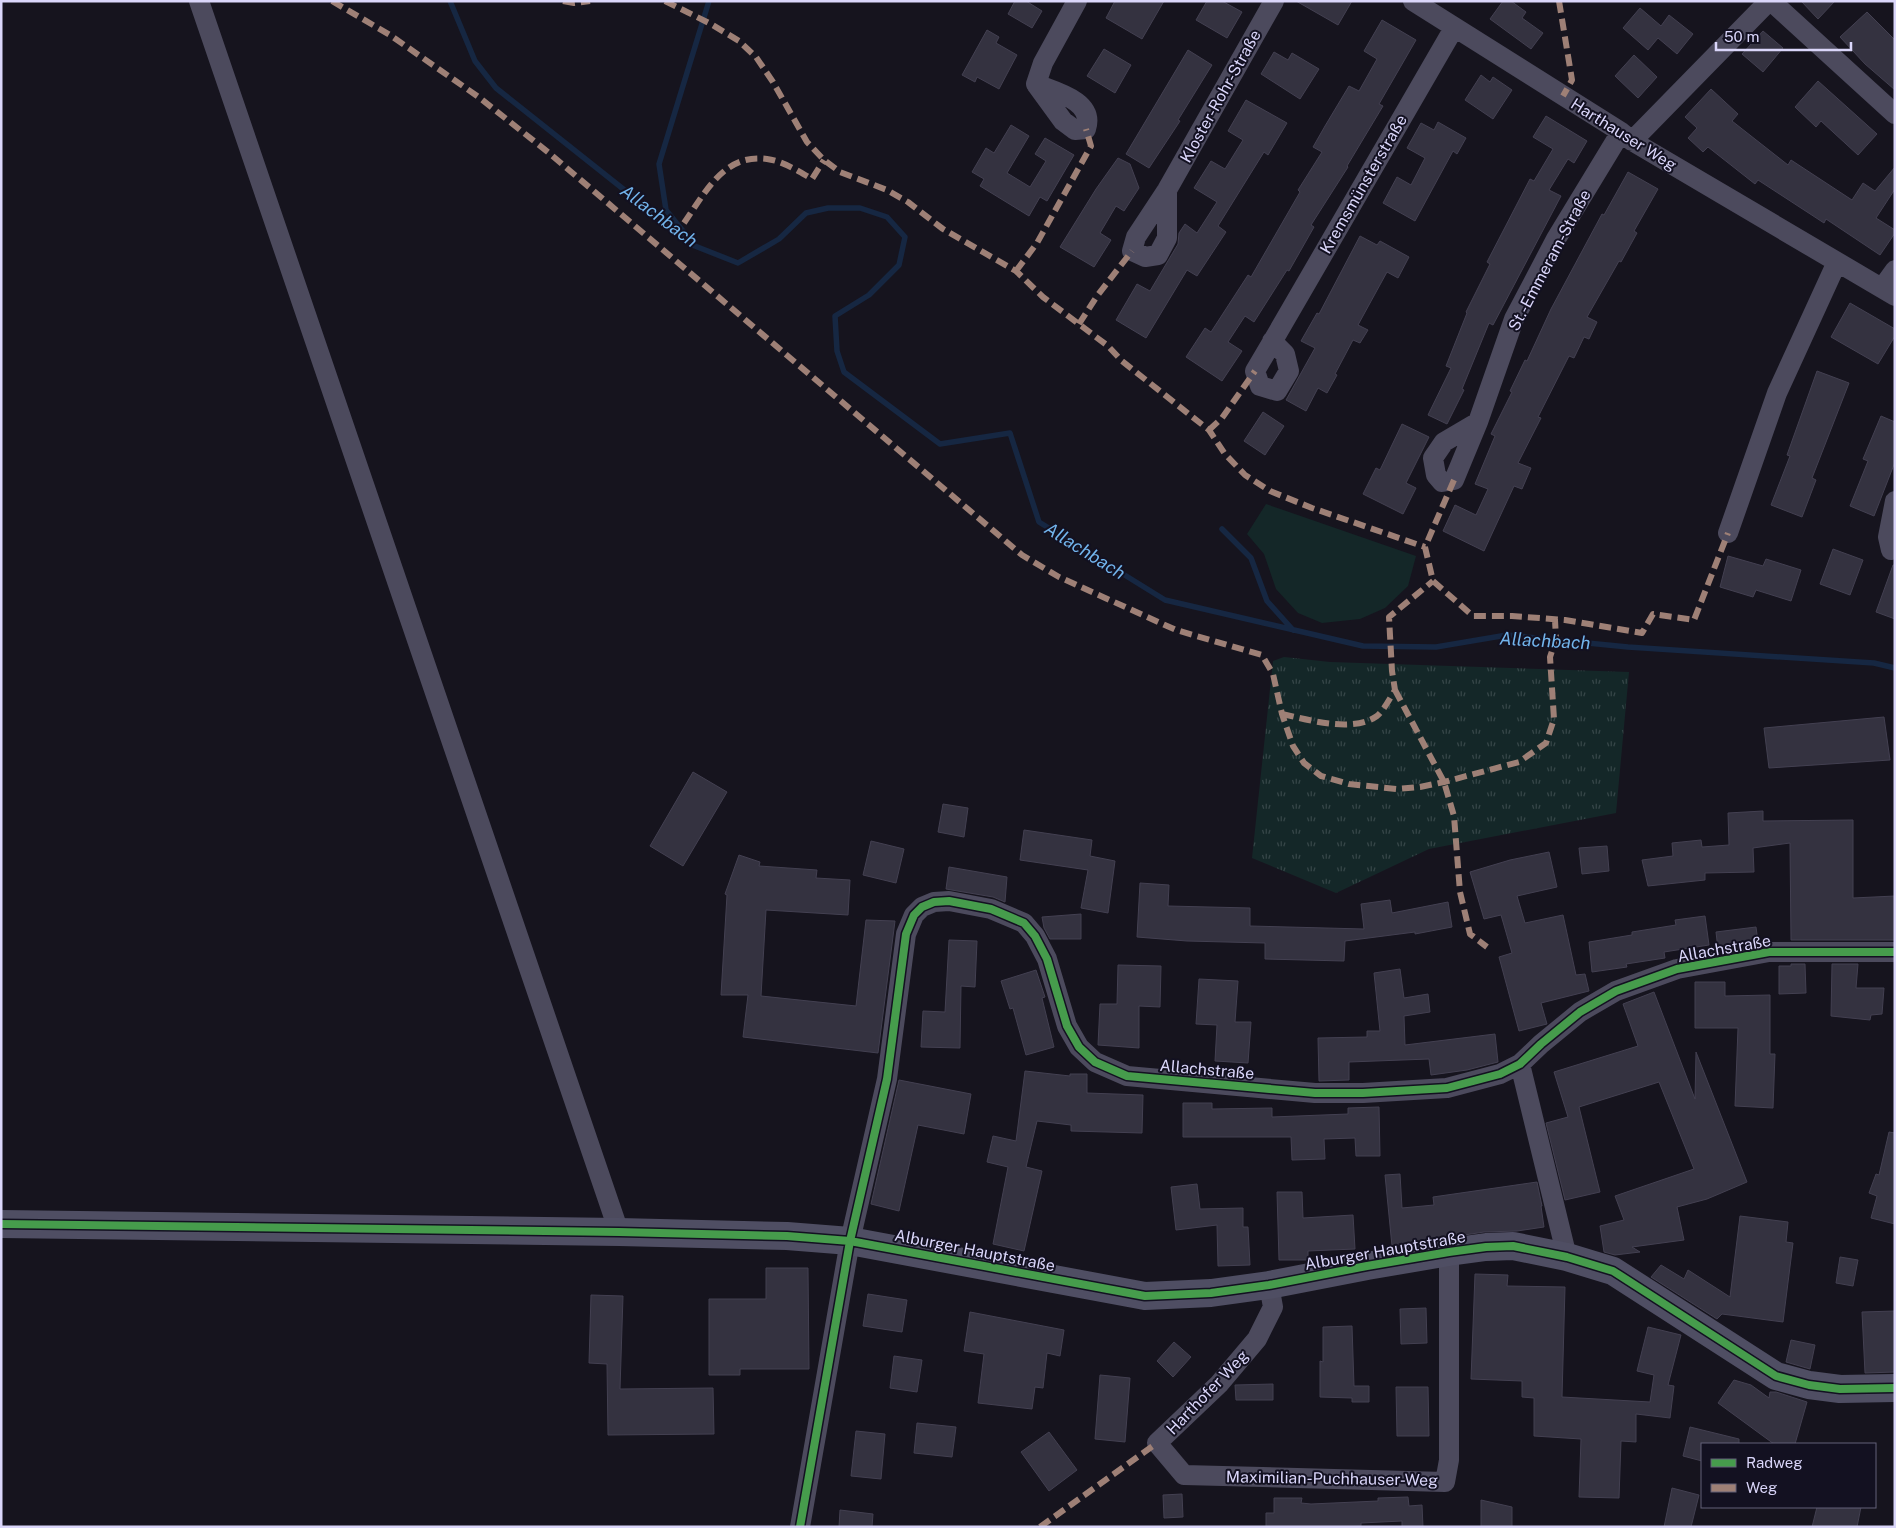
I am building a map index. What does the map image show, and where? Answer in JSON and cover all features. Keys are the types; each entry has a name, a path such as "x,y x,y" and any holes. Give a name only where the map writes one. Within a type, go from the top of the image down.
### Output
{"street":[{"path":"199,1 619,1232"},
{"path":"1036,84 1043,62 1078,1"},
{"name":"Kloster-Rohr-Straße","path":"1167,190 1274,1"},
{"name":"Harthauser Weg","path":"1413,1 1627,136 1888,292"},
{"path":"1770,1 1895,114"},
{"name":"St.-Emmeram-Straße","path":"1478,422 1514,319 1556,238 1627,136 1770,1"},
{"name":"Kremsmünsterstraße","path":"1272,341 1454,28"},
{"path":"1728,533 1777,393 1837,262"},
{"path":"1888,292 1895,270"},
{"path":"1892,550 1888,537 1895,501"},
{"name":"Allachstraße","path":"850,1241 887,1078 906,934 914,916 922,907 934,902 949,901 991,909 1024,923 1035,936 1047,959 1067,1026 1079,1047 1095,1062 1127,1076 1315,1093 1363,1093 1447,1088 1500,1074 1520,1064 1580,1012 1616,992 1677,969 1769,952 1895,952"},
{"path":"1520,1064 1567,1257"},
{"name":"Alburger Hauptstraße","path":"1,1224 787,1236 850,1241 1145,1296 1211,1294 1449,1252 1486,1247 1513,1246 1567,1257 1613,1271 1776,1376 1809,1385 1840,1389 1895,1388"},
{"path":"800,1527 850,1241"},
{"name":"Maximilian-Puchhauser-Weg","path":"1157,1443 1184,1475 1445,1482 1449,1460 1449,1252"},
{"name":"Harthofer Weg","path":"1157,1443 1219,1384 1257,1338 1273,1307 1269,1285"}],"green space":[{"path":"1266,504 1416,556 1408,586 1385,608 1360,619 1322,623 1298,613 1276,589 1264,554 1247,534"},
{"path":"1284,657 1330,662 1629,672 1616,813 1429,849 1336,893 1252,858 1273,661"}],"building":[{"path":"1015,1 1026,1 1042,11 1032,28 1008,14"},
{"path":"1115,1 1164,1 1142,39 1106,18"},
{"path":"1207,1 1222,1 1242,12 1227,38 1196,20"},
{"path":"1296,1 1352,1 1338,25"},
{"path":"1503,1 1511,1 1526,12 1522,18 1543,33 1531,49 1490,19"},
{"path":"1801,1 1835,1 1818,19"},
{"path":"1640,8 1661,26 1669,15 1693,34 1677,54 1658,38 1648,50 1623,28"},
{"path":"1867,12 1895,40 1895,90 1865,64 1840,37"},
{"path":"1382,20 1416,40 1379,104 1383,106 1348,167 1311,225 1314,227 1289,271 1287,270 1254,322 1245,316 1228,342 1242,351 1222,381 1186,357 1205,328 1211,332 1248,275 1251,277 1300,192 1298,190 1322,152 1313,147 1325,126 1349,86 1359,91 1377,59 1364,51"},
{"path":"987,30 999,37 996,43 1017,55 999,89 977,77 975,82 962,75"},
{"path":"1763,31 1783,48 1763,72 1742,54"},
{"path":"1104,49 1131,65 1115,93 1087,76"},
{"path":"1188,50 1212,65 1178,120 1180,121 1149,168 1126,154"},
{"path":"1274,52 1288,60 1292,53 1319,69 1300,99 1261,74"},
{"path":"1634,55 1657,77 1638,98 1615,76"},
{"path":"1481,75 1490,82 1493,77 1512,90 1493,119 1465,100"},
{"path":"1818,81 1877,134 1858,155 1821,121 1816,127 1795,107"},
{"path":"1711,89 1738,114 1732,121 1788,165 1791,160 1852,200 1863,183 1875,191 1895,167 1895,189 1876,218 1895,230 1895,233 1880,255 1826,219 1824,223 1758,180 1755,184 1708,147 1703,152 1688,138 1697,128 1685,117"},
{"path":"1246,100 1287,123 1268,155 1264,152 1218,226 1226,232 1197,276 1187,270 1146,338 1116,320 1137,284 1150,291 1178,244 1179,233 1185,224 1197,233 1217,202 1194,188 1211,161 1225,169 1243,140 1228,131"},
{"path":"1546,116 1587,141 1574,163 1568,159 1549,190 1561,196 1493,325 1489,323 1462,389 1464,390 1447,424 1428,415 1451,368 1446,366 1466,312 1490,264 1487,262 1530,179 1534,181 1553,149 1533,137"},
{"path":"1438,122 1466,138 1457,154 1453,151 1415,221 1383,203 1397,177 1411,185 1425,158 1407,148 1421,123 1434,130"},
{"path":"1011,125 1029,136 1007,173 1030,187 1046,161 1035,154 1045,138 1074,155 1047,201 1040,197 1029,216 980,186 984,179 972,172 986,148 994,153"},
{"path":"1118,158 1130,164 1139,188 1124,211 1116,206 1100,233 1111,240 1094,267 1060,247 1096,189"},
{"path":"1628,172 1658,189 1634,231 1637,233 1621,262 1619,261 1587,317 1597,322 1589,339 1584,337 1574,358 1569,356 1538,417 1541,418 1518,463 1531,468 1522,489 1514,486 1484,551 1443,531 1455,505 1476,515 1488,489 1475,484 1495,436 1491,434 1512,392 1510,391 1602,214 1604,215"},
{"path":"1360,236 1377,245 1380,241 1409,257 1398,278 1387,272 1358,325 1368,330 1360,343 1353,340 1327,393 1318,388 1306,411 1286,400 1315,348 1301,341 1317,313 1319,314"},
{"path":"1850,303 1895,329 1895,336 1878,364 1831,337"},
{"path":"1817,371 1849,383 1812,478 1816,480 1802,517 1771,505 1790,456 1787,455"},
{"path":"1263,412 1284,426 1265,455 1244,441"},
{"path":"1881,416 1895,422 1895,462 1874,516 1850,506 1868,461 1863,459"},
{"path":"1402,424 1429,437 1406,483 1416,488 1403,514 1363,494 1376,468 1380,470"},
{"path":"1833,549 1863,560 1850,595 1820,584"},
{"path":"1728,556 1763,566 1766,559 1801,570 1791,601 1756,590 1753,597 1720,587"},
{"path":"1893,565 1895,565 1895,619 1876,612"},
{"path":"1884,717 1890,760 1769,768 1764,728"},
{"path":"693,772 727,792 683,866 650,846"},
{"path":"943,804 968,808 964,837 938,832"},
{"path":"1763,811 1763,821 1853,820 1853,898 1895,896 1895,940 1791,940 1790,843 1753,848 1754,872 1705,873 1705,880 1648,886 1642,860 1673,856 1672,843 1701,840 1702,847 1729,845 1728,813"},
{"path":"1024,830 1092,840 1090,856 1115,861 1108,913 1081,908 1088,870 1020,860"},
{"path":"871,841 904,849 896,883 863,875"},
{"path":"1607,846 1609,871 1582,874 1579,848"},
{"path":"1549,852 1557,887 1517,896 1525,923 1563,915 1576,975 1585,974 1589,991 1541,1003 1547,1024 1519,1031 1499,957 1512,953 1501,915 1484,919 1470,872 1510,860"},
{"path":"739,855 760,862 759,866 817,870 816,878 850,880 848,915 766,910 761,996 856,1006 866,920 895,921 878,1053 743,1037 748,995 721,995 727,895 725,894"},
{"path":"949,867 1007,877 1005,902 993,897 946,889"},
{"path":"1140,883 1169,885 1168,906 1250,908 1250,926 1364,929 1361,904 1390,900 1392,913 1448,902 1452,927 1415,934 1415,932 1345,941 1344,961 1265,959 1265,943 1187,941 1137,937"},
{"path":"1081,914 1081,939 1050,939 1044,928 1042,917"},
{"path":"1705,916 1709,945 1664,952 1665,958 1626,964 1627,967 1592,972 1589,942 1632,935 1632,932 1676,925 1675,920"},
{"path":"1756,927 1758,942 1718,949 1716,932"},
{"path":"949,940 977,941 975,987 961,986 960,1048 921,1047 923,1011 945,1012"},
{"path":"1791,964 1805,964 1806,993 1779,994 1779,966 1791,966"},
{"path":"1832,964 1858,964 1856,988 1884,988 1882,1014 1871,1015 1870,1020 1831,1016"},
{"path":"1118,965 1161,966 1160,1007 1139,1006 1139,1048 1098,1045 1100,1004 1117,1004"},
{"path":"1400,969 1404,998 1428,994 1430,1012 1404,1016 1405,1045 1495,1034 1498,1062 1467,1070 1431,1075 1429,1059 1349,1062 1349,1080 1319,1081 1318,1038 1367,1037 1367,1031 1380,1031 1374,973"},
{"path":"1036,970 1045,997 1042,998 1054,1047 1026,1055 1013,1008 1010,1009 1001,981"},
{"path":"1199,979 1238,981 1235,1022 1251,1022 1248,1063 1215,1061 1217,1025 1196,1024"},
{"path":"1695,982 1725,982 1725,996 1770,995 1770,1054 1775,1054 1773,1108 1735,1106 1738,1028 1695,1028"},
{"path":"1654,992 1695,1099 1696,1052 1747,1182 1707,1199 1677,1207 1684,1240 1632,1247 1640,1252 1615,1255 1604,1252 1600,1226 1624,1220 1615,1196 1694,1169 1659,1082 1579,1107 1600,1192 1565,1200 1546,1123 1568,1117 1554,1072 1638,1046 1623,1004"},
{"path":"1025,1071 1070,1076 1070,1074 1087,1074 1087,1093 1143,1095 1142,1133 1071,1131 1071,1125 1037,1121 1026,1167 1042,1171 1024,1251 993,1244 1008,1167 987,1162 993,1136 1016,1141"},
{"path":"899,1080 971,1094 964,1134 918,1125 899,1211 871,1204"},
{"path":"1183,1103 1212,1103 1212,1109 1272,1108 1272,1117 1348,1114 1348,1108 1379,1107 1380,1156 1356,1156 1355,1138 1324,1139 1325,1159 1292,1160 1291,1137 1183,1137"},
{"path":"1889,1132 1895,1133 1895,1224 1871,1218 1877,1196 1869,1193 1876,1174 1879,1175"},
{"path":"1400,1174 1402,1208 1434,1205 1433,1197 1537,1182 1544,1227 1517,1231 1484,1232 1392,1246 1385,1175"},
{"path":"1197,1184 1200,1209 1243,1208 1243,1227 1248,1227 1250,1265 1218,1266 1217,1225 1176,1230 1171,1187"},
{"path":"1277,1192 1302,1192 1303,1218 1353,1215 1355,1249 1308,1251 1308,1260 1279,1260"},
{"path":"1740,1216 1788,1222 1786,1242 1793,1243 1783,1322 1722,1314 1717,1319 1651,1277 1661,1265 1684,1279 1688,1270 1730,1297"},
{"path":"1840,1257 1858,1260 1853,1286 1836,1283"},
{"path":"766,1268 808,1268 809,1369 740,1369 740,1375 709,1375 709,1299 766,1299"},
{"path":"1475,1274 1508,1275 1507,1286 1565,1287 1562,1397 1650,1402 1654,1375 1637,1371 1648,1327 1681,1335 1668,1385 1674,1386 1670,1418 1636,1414 1636,1442 1621,1441 1619,1498 1579,1497 1581,1439 1534,1436 1534,1398 1522,1397 1522,1381 1471,1379"},
{"path":"868,1294 907,1300 902,1332 863,1326"},
{"path":"591,1295 623,1296 620,1389 713,1388 714,1434 608,1435 607,1364 589,1363"},
{"path":"1426,1308 1427,1343 1401,1344 1400,1309"},
{"path":"1895,1311 1895,1372 1865,1373 1862,1312"},
{"path":"970,1312 1064,1330 1060,1356 1047,1353 1043,1388 1035,1387 1032,1409 978,1403 984,1354 964,1351"},
{"path":"1352,1326 1354,1386 1369,1386 1369,1402 1352,1402 1352,1398 1320,1397 1320,1361 1323,1362 1323,1327"},
{"path":"1791,1340 1815,1345 1810,1369 1786,1362"},
{"path":"1174,1342 1191,1357 1173,1377 1157,1361"},
{"path":"894,1356 922,1360 917,1392 890,1388"},
{"path":"1100,1375 1130,1378 1125,1442 1095,1439"},
{"path":"1734,1380 1751,1385 1769,1398 1770,1392 1776,1392 1807,1402 1795,1443 1773,1443 1718,1403"},
{"path":"1273,1384 1273,1400 1236,1400 1235,1385"},
{"path":"1396,1387 1428,1387 1429,1436 1397,1436"},
{"path":"917,1423 956,1427 952,1457 914,1453"},
{"path":"1690,1427 1739,1439 1739,1443 1701,1443 1701,1461 1683,1456"},
{"path":"856,1431 885,1434 881,1479 851,1476"},
{"path":"1049,1432 1077,1470 1049,1491 1021,1452"},
{"path":"1672,1488 1699,1495 1691,1527 1664,1527"},
{"path":"1182,1494 1183,1517 1164,1518 1163,1495"},
{"path":"1408,1497 1409,1506 1422,1505 1423,1527 1402,1527 1402,1521 1361,1523 1361,1526 1343,1527 1266,1527 1266,1513 1274,1513 1274,1498 1302,1498 1301,1503 1311,1504 1378,1501 1378,1498"},
{"path":"1481,1500 1512,1507 1512,1527 1481,1527"},
{"path":"1817,1508 1861,1508 1857,1527 1812,1527"},
{"path":"840,1510 873,1514 872,1527 839,1527"}],"waterway":[{"name":"Allachbach","path":"450,1 475,61 496,88 695,246 738,263 779,239 806,213 828,208 860,208 887,217 905,237 899,265 869,295 835,316 837,351 844,372 940,444 1010,433 1039,522 1165,600 1363,646 1436,647 1507,635 1628,647 1874,663 1895,668"},
{"path":"687,236 666,210 659,164 709,1"},
{"path":"1222,529 1251,558 1267,601 1293,630"}],"marked path":[{"path":"332,1 390,35 480,98 549,153 1022,555 1059,577 1176,630 1262,655 1273,674 1282,714 1293,746 1304,763 1321,776 1349,784 1397,789 1444,782 1519,762 1546,743 1554,719 1550,657 1556,639 1555,620"},
{"path":"563,1 574,3 590,1"},
{"path":"665,1 711,24 739,41 756,57 773,82 807,142 824,160 840,172 887,190 908,202 943,229 1016,271 1043,297 1108,346 1122,361 1209,430 1225,454 1245,475 1270,491 1312,508 1425,547"},
{"path":"1559,1 1572,80 1563,96"},
{"path":"1016,271 1037,243 1091,146 1086,129"},
{"path":"684,223 717,178 739,162 752,159 773,160 812,179 824,160"},
{"path":"1079,324 1097,296 1132,251"},
{"path":"1209,430 1222,418 1255,371"},
{"path":"1454,480 1425,547 1433,581 1473,616 1512,616 1565,620 1642,633 1653,614 1694,620 1728,533"},
{"path":"1282,714 1331,724 1356,724 1377,716 1395,690 1389,617 1433,581"},
{"path":"1395,690 1444,782 1454,816 1460,892 1470,934 1487,947"},
{"path":"1040,1527 1157,1443"}],"cycle path":[{"path":"800,1527 850,1241 887,1079 906,934 914,915 922,907 934,902 949,901 991,909 1024,923 1035,936 1047,959 1067,1026 1079,1047 1095,1062 1127,1076 1315,1093 1363,1093 1447,1088 1500,1074 1520,1064 1580,1012 1616,991 1677,969 1769,952 1895,952"},
{"path":"1,1224 787,1236 850,1241 1145,1296 1211,1293 1269,1285 1449,1252 1486,1247 1513,1246 1567,1257 1613,1271 1776,1376 1809,1385 1840,1389 1895,1388"}]}
